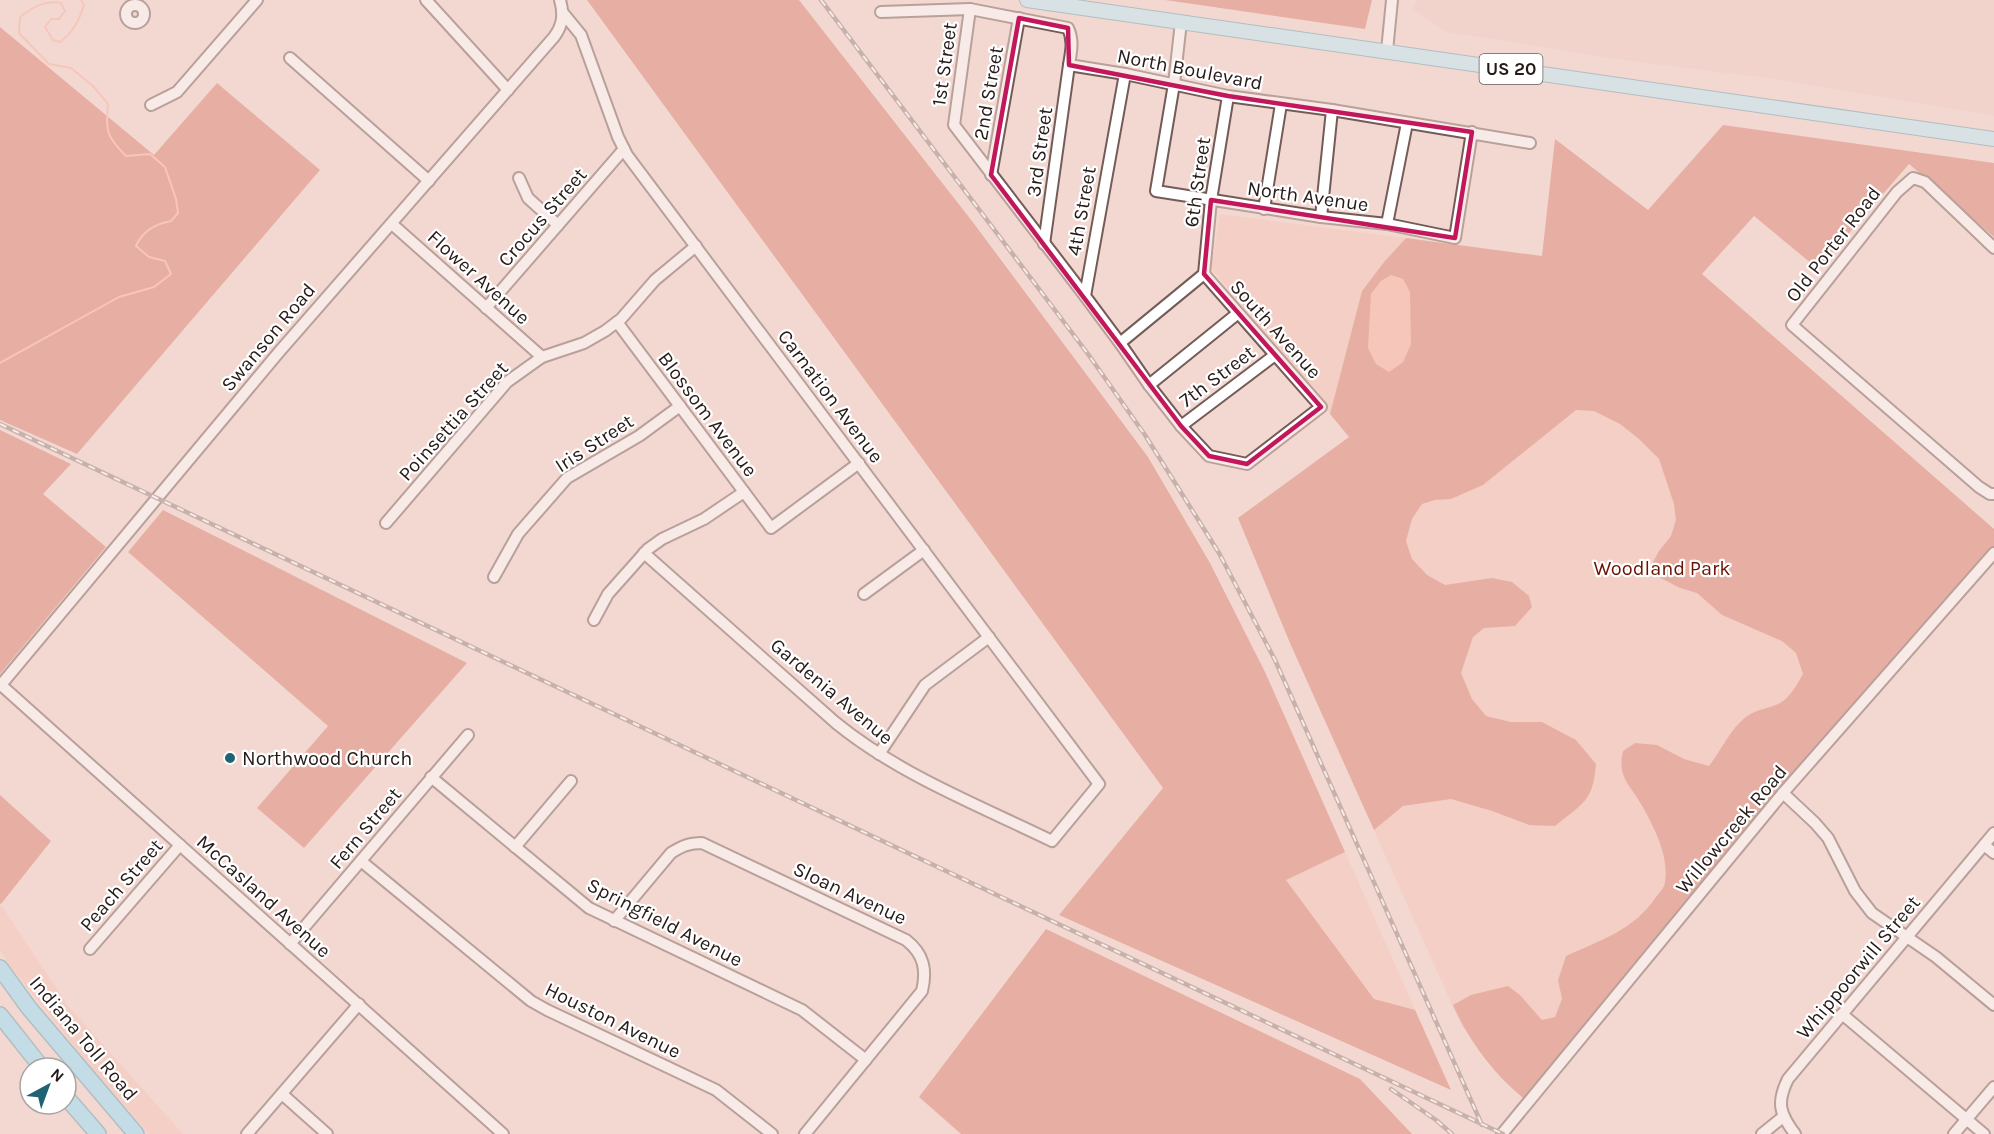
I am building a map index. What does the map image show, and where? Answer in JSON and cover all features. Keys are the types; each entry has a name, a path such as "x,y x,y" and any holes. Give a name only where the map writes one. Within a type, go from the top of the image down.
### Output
{"highway":[{"name":"Indiana Toll Road","path":"0,968 30,1008 136,1134"},
{"path":"0,1015 32,1056"},
{"path":"78,1111 98,1134"}],"main road":[{"name":"US 20","path":"1027,0 1994,139"}],"street":[{"path":"151,105 177,92 257,0"},
{"path":"426,0 508,90"},
{"path":"560,0 563,13"},
{"path":"1387,51 1392,0"},
{"path":"881,12 970,9 1068,28 1072,36 1069,65"},
{"name":"1st Street","path":"970,9 954,125 992,175"},
{"name":"Swanson Road","path":"0,685 272,360 554,37 563,13"},
{"name":"Carnation Avenue","path":"563,13 581,35 624,149 1099,784 1052,841"},
{"name":"2nd Street","path":"992,175 1019,18"},
{"path":"1174,84 1181,22"},
{"path":"290,58 429,181"},
{"name":"North Boulevard","path":"1069,65 1125,74 1228,96 1332,110 1530,143"},
{"name":"3rd Street","path":"1044,244 1069,65"},
{"name":"4th Street","path":"1085,296 1125,74"},
{"name":"North Avenue","path":"1174,84 1156,190 1264,209 1387,224 1455,238 1472,132"},
{"name":"6th Street","path":"1204,274 1211,200 1228,96"},
{"path":"1264,209 1281,104"},
{"path":"1321,217 1332,110"},
{"path":"1387,224 1407,123"},
{"name":"Crocus Street","path":"486,308 624,149"},
{"path":"992,175 1181,426"},
{"path":"519,178 528,198 558,225"},
{"name":"Old Porter Road","path":"1994,248 1924,182 1913,178 1897,192 1792,325 1979,488 1994,494"},
{"name":"Flower Avenue","path":"392,224 542,357"},
{"name":"Poinsettia Street","path":"386,524 502,387 542,357 584,343 617,322 655,280 696,246"},
{"path":"1123,347 1204,274"},
{"name":"South Avenue","path":"1181,426 1209,456 1246,464 1321,407 1204,274"},
{"path":"1149,385 1237,314"},
{"name":"Blossom Avenue","path":"617,322 771,528 859,462"},
{"name":"7th Street","path":"1181,426 1275,355"},
{"name":"Iris Street","path":"494,577 518,534 567,478 639,436 680,406"},
{"path":"594,620 608,594 644,553 662,539 712,514 744,492"},
{"path":"864,594 924,550"},
{"name":"Gardenia Avenue","path":"644,553 836,723 879,754 909,773 1052,841"},
{"name":"Willowcreek Road","path":"1502,1134 1783,793 1994,553"},
{"path":"879,754 925,686 989,637"},
{"name":"McCasland Avenue","path":"0,685 503,1134"},
{"name":"Fern Street","path":"290,944 468,735"},
{"name":"Springfield Avenue","path":"431,777 589,908 802,1010 866,1060"},
{"path":"515,847 572,781"},
{"path":"1783,793 1828,838 1864,904 1872,913 1907,936 1994,1005"},
{"name":"Whippoorwill Street","path":"1783,1117 1782,1097 1788,1079 1994,833"},
{"name":"Sloan Avenue","path":"614,921 671,853 690,843 702,843 906,940 921,954 925,965 922,991 805,1134"},
{"name":"Peach Street","path":"90,949 180,845"},
{"path":"1984,845 1994,853"},
{"name":"Houston Avenue","path":"361,861 531,1001 706,1085 735,1104 772,1134"},
{"path":"247,1134 359,1004"},
{"path":"1842,1014 1984,1134"},
{"path":"1954,1134 1994,1087"},
{"path":"282,1094 327,1134"},
{"path":"1762,1134 1783,1117 1795,1134"}],"highlighted area":[{"path":"1019,18 1068,28 1069,65 1228,96 1472,132 1455,238 1211,200 1204,274 1321,407 1247,464 1209,456 1181,426 991,175"}],"shaded area":[{"path":"1418,0 1994,0 1994,116 1768,78 1630,61 1446,32 1412,8"},
{"path":"1391,275 1403,279 1410,292 1411,344 1403,362 1389,372 1376,364 1368,348 1371,294 1381,281"}],"green space":[{"path":"587,0 799,0 972,221 1148,457 1210,563 1265,672 1345,852 1286,880 1374,999 1415,1010 1451,1090 1059,915 1163,788"},
{"path":"1165,0 1372,0 1365,29"},
{"path":"0,27 154,155 217,83 320,170 77,454 0,420"},
{"name":"Woodland Park","path":"1723,125 1994,163 1994,237 1909,164 1818,269 1754,216 1702,274 1994,529 1994,546 1523,1098 1483,1056 1466,1031 1453,1005 1471,995 1508,986 1520,995 1542,1020 1555,1017 1562,999 1558,980 1566,956 1616,933 1638,918 1665,884 1663,852 1651,822 1623,774 1623,751 1635,743 1657,745 1684,759 1709,766 1732,731 1743,719 1756,711 1780,703 1791,694 1803,674 1796,653 1782,641 1722,615 1697,593 1680,588 1659,577 1653,562 1671,536 1676,520 1674,504 1659,459 1620,424 1594,411 1576,410 1483,485 1451,499 1422,504 1412,519 1406,541 1412,559 1427,575 1445,585 1492,578 1512,582 1529,596 1532,607 1515,626 1484,628 1473,637 1461,673 1472,699 1486,716 1511,722 1542,722 1576,740 1596,764 1595,777 1589,794 1585,801 1555,826 1529,825 1451,799 1403,806 1374,830 1290,643 1238,518 1349,437 1330,414 1362,291 1406,238 1542,256 1555,139 1648,210"},
{"path":"1220,214 1406,238 1362,291 1330,414 1211,268"},
{"name":"Woodland Park","path":"1644,224 1994,529 1502,1080 1462,1027 1290,643"},
{"path":"0,430 71,464 43,494 106,547 0,674"},
{"path":"163,510 467,663 304,848 257,808 328,726 128,552"},
{"path":"1265,672 1451,1090 1374,999 1286,880"},
{"path":"0,795 51,841 1,904 0,903"},
{"path":"0,903 69,1007 183,1134 149,1134 86,1061 10,966 0,951"},
{"path":"1046,929 1360,1079 1412,1134 961,1134 919,1097"}],"waterway":[{"path":"0,363 119,297 154,287 171,274 165,261 149,257 136,246 150,229 171,221 178,213 176,199 165,167 150,154 126,156 111,138 107,127 108,104 93,86 71,68 49,64 19,33 20,17 25,13 44,3 61,3 65,11 59,19 51,19 45,27 53,40 60,42 78,21 84,5 81,0"}],"railway":[{"path":"821,0 1088,354 1145,435 1219,553 1275,660 1482,1125"},
{"path":"0,424 1503,1134"},
{"path":"1391,1089 1452,1134"}],"place":[{"name":"Northwood Church","path":"230,758"}]}
